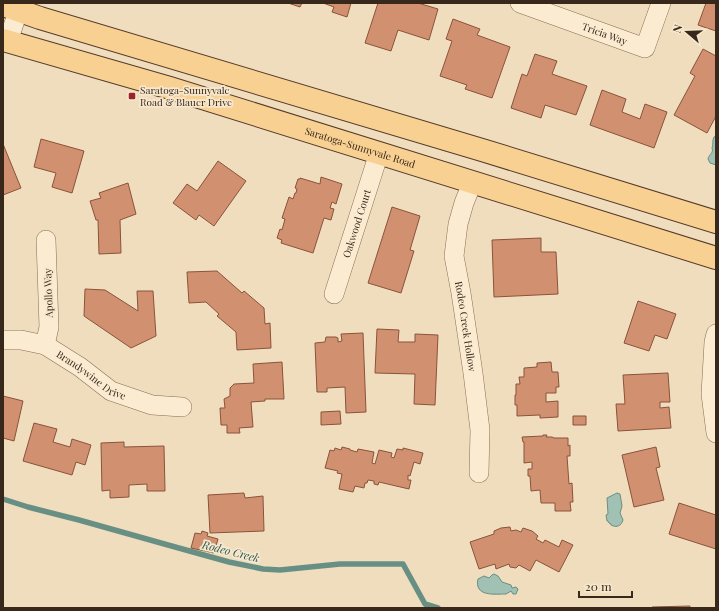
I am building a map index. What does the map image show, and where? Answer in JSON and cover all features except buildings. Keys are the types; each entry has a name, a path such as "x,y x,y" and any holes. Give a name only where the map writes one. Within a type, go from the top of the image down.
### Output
{"main road":[{"path":"14,6 716,222"},
{"name":"Saratoga-Sunnyvale Road","path":"6,40 163,86 716,258"}],"street":[{"name":"Tricia Way","path":"520,3 645,48 661,3"},
{"path":"6,40 14,6"},
{"name":"Oakwood Court","path":"334,294 378,153"},
{"name":"Rodeo Creek Hollow","path":"472,183 458,224 454,256 473,373 480,430 479,473"},
{"name":"Apollo Way","path":"45,345 49,327 46,240"},
{"path":"716,334 714,342 711,394 716,434"},
{"name":"Brandywine Drive","path":"3,340 21,340 45,345 80,367 111,391 152,405 182,407"}],"shaded area":[{"path":"716,135 716,165 710,163 708,159 712,151 714,137"},
{"path":"617,493 620,494 622,506 620,513 623,520 620,525 615,526 611,525 607,521 607,498"},
{"path":"494,574 498,576 502,582 511,585 512,588 516,587 518,589 516,594 513,594 511,591 506,594 491,594 482,592 479,589 478,579 484,576 489,578"}],"waterway":[{"name":"Rodeo Creek","path":"3,499 229,562 263,569 280,570 340,564 403,564 425,604 438,608"}],"place":[{"name":"Saratoga-Sunnyvale Road & Blauer Drive","path":"132,96"}]}
